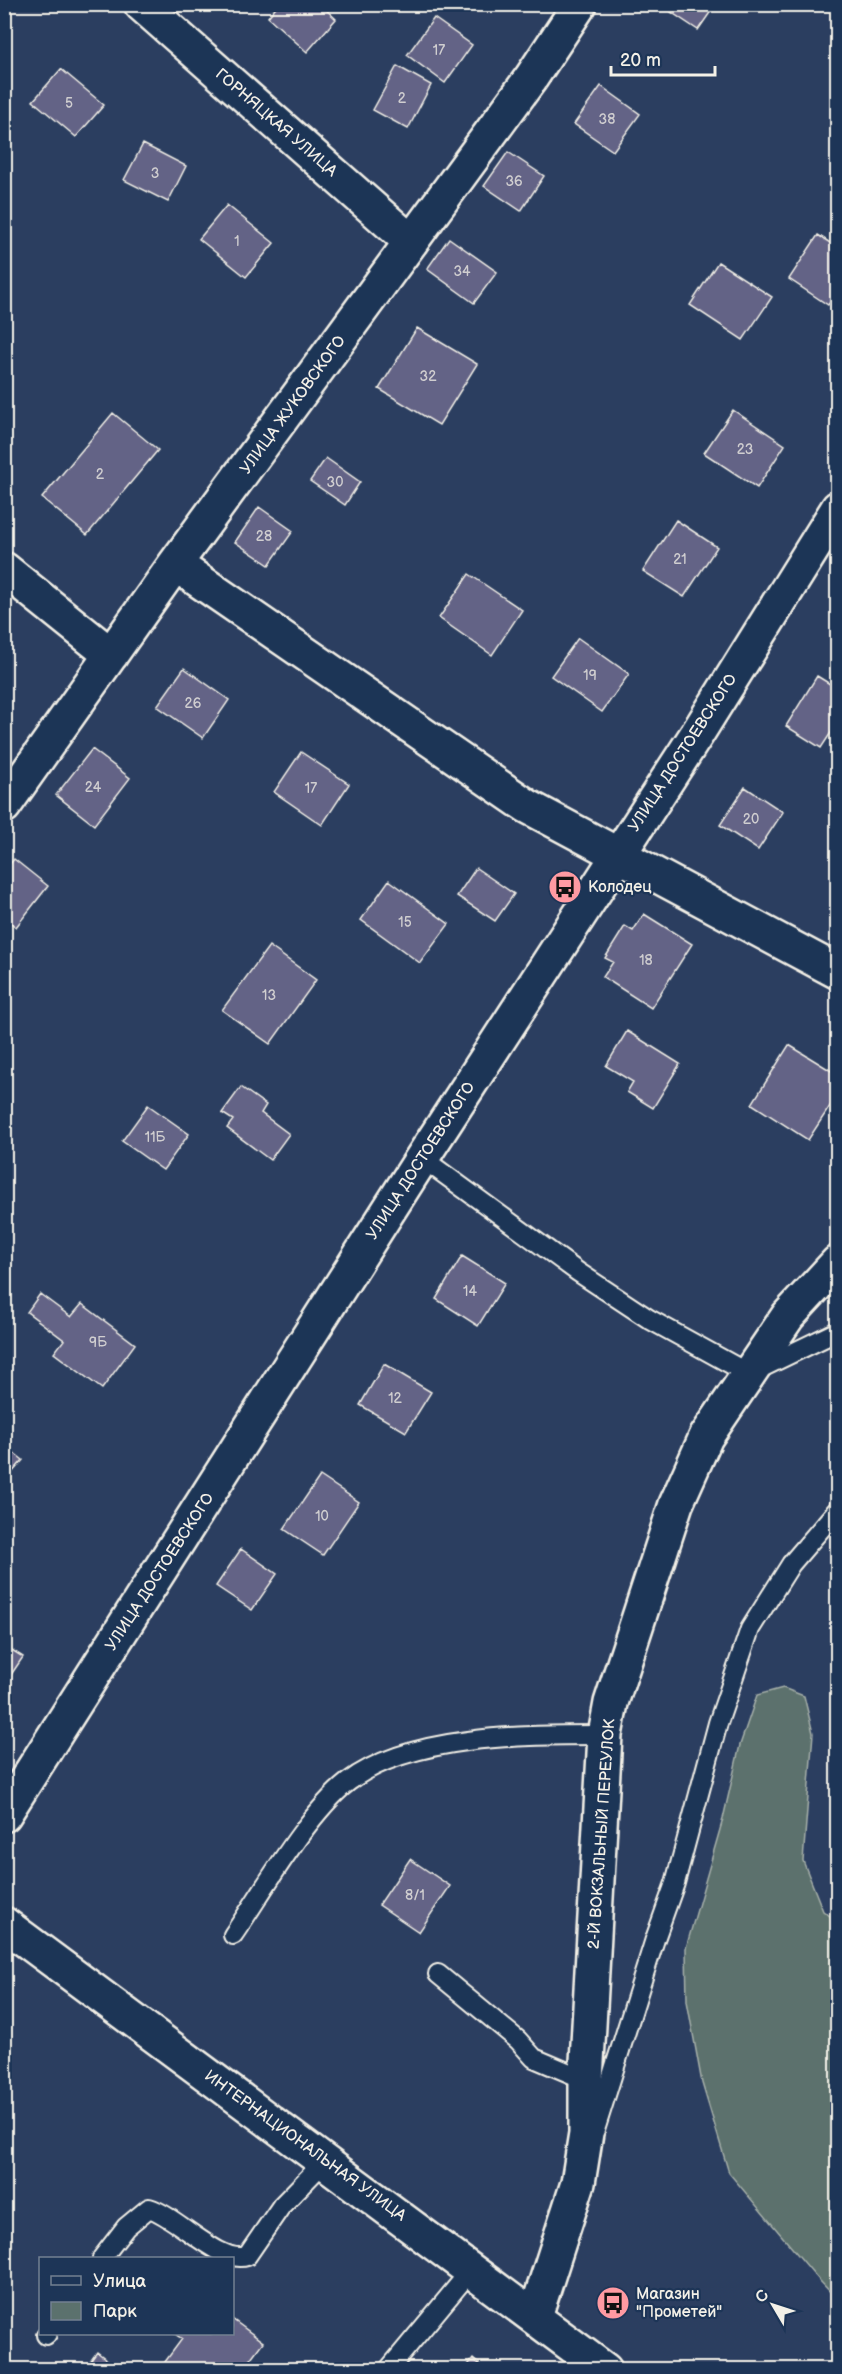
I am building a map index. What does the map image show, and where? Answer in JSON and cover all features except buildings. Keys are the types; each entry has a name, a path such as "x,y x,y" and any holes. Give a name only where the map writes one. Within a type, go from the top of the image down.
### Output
{"street":[{"name":"ГОРНЯЦКАЯ УЛИЦА","path":"141,4 411,242"},
{"name":"УЛИЦА ЖУКОВСКОГО","path":"4,806 175,564 531,78 580,4"},
{"name":"УЛИЦА ДОСТОЕВСКОГО","path":"4,1815 422,1158 697,734 837,508"},
{"path":"175,564 526,806 837,972"},
{"path":"4,569 111,655"},
{"name":"2-Й ВОКЗАЛЬНЫЙ ПЕРЕУЛОК","path":"535,2316 578,2183 586,2133 586,2080 605,1735 611,1703 676,1504 706,1437 789,1316 837,1262"},
{"name":"ИНТЕРНАЦИОНАЛЬНАЯ УЛИЦА","path":"4,1924 472,2269 604,2370"}],"lane":[{"path":"422,1158 578,1272 650,1319 749,1374 837,1331"},
{"path":"578,2183 655,1939 675,1883 718,1723 750,1629 790,1564 837,1509"},
{"path":"233,1935 308,1826 347,1783 376,1764 405,1752 518,1735 605,1735"},
{"path":"438,1974 518,2040 534,2058 586,2080"},
{"path":"234,2258 238,2259 247,2256 282,2205 326,2162"},
{"path":"104,2257 131,2221 149,2208 162,2212 232,2257"},
{"path":"388,2370 472,2269"}],"green space":[{"path":"783,1688 804,1696 813,1733 803,1861 823,1911 837,1921 837,2299 729,2173 702,2083 687,2001 686,1948 723,1819 740,1745 757,1695"}],"place":[{"name":"Колодец","path":"565,887"},
{"name":"Магазин \"Прометей\"","path":"613,2303"}]}
